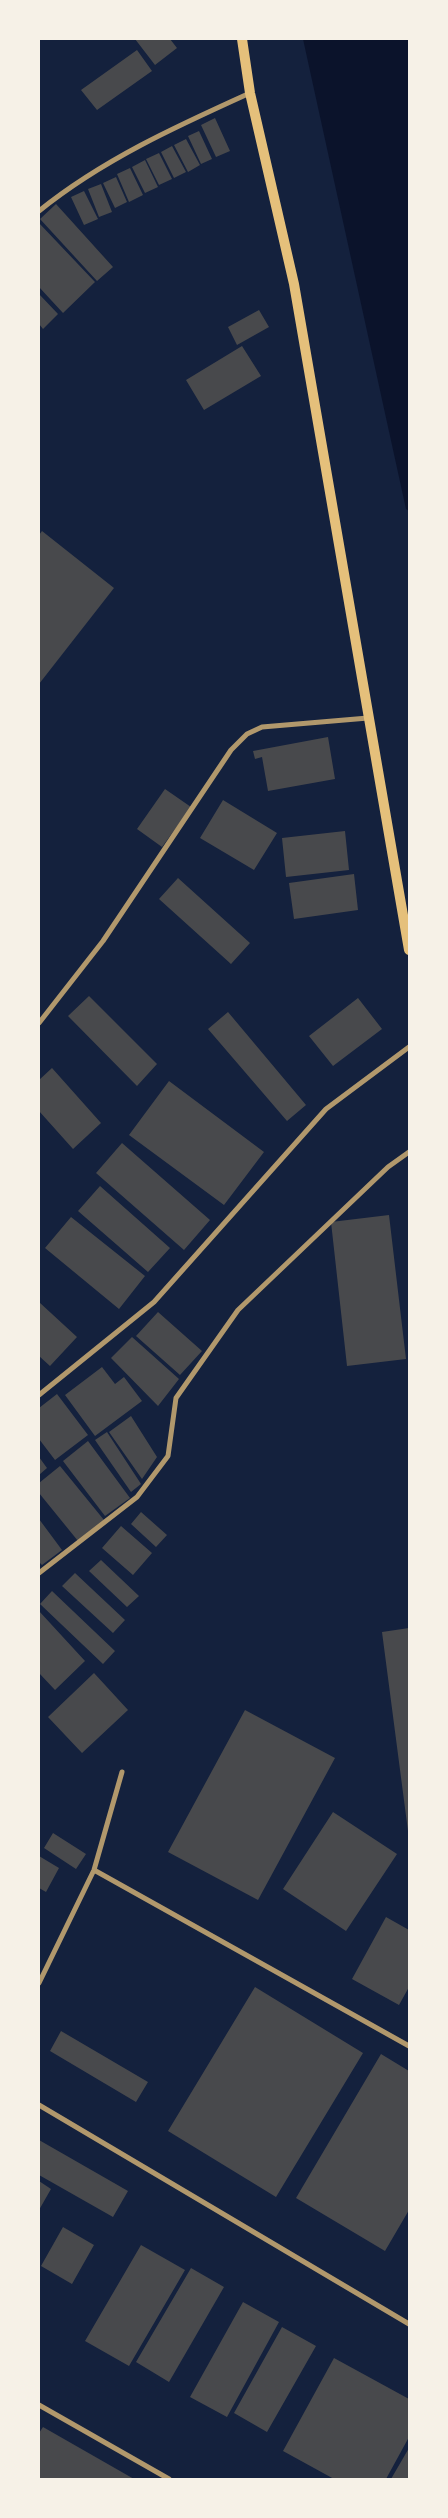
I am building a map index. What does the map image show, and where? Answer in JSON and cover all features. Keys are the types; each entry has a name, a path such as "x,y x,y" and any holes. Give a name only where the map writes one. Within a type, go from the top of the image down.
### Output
{"main road":[{"path":"242,39 250,93 294,284 409,950"}],"street":[{"path":"39,211 115,160 168,130 250,93"},
{"path":"39,1023 103,941 231,750 247,734 262,727 368,718"},
{"path":"39,1395 154,1302 326,1109 409,1047"},
{"path":"39,1573 137,1497 147,1484 168,1456 176,1398 238,1310 388,1167 409,1152"},
{"path":"39,1983 94,1870 122,1772"},
{"path":"94,1870 409,2046"},
{"path":"39,2105 409,2324"},
{"path":"39,2405 169,2479"}],"water":[{"path":"303,39 409,39 409,511 406,509"}],"building":[{"path":"135,39 170,39 177,48 155,65"},
{"path":"137,50 152,71 97,110 81,90"},
{"path":"215,118 230,151 216,157 201,125"},
{"path":"199,131 212,159 201,164 188,136"},
{"path":"186,139 200,165 188,172 174,145"},
{"path":"172,146 186,172 174,178 161,152"},
{"path":"159,153 172,179 159,185 146,159"},
{"path":"145,160 158,187 145,193 132,167"},
{"path":"130,168 143,195 129,202 117,174"},
{"path":"116,177 127,202 115,208 103,183"},
{"path":"101,184 112,212 99,217 88,189"},
{"path":"84,191 98,219 84,225 71,197"},
{"path":"56,204 113,267 97,281 40,219"},
{"path":"39,223 95,282 63,313 39,287"},
{"path":"39,294 58,314 43,329 39,324"},
{"path":"259,310 269,327 237,345 228,327"},
{"path":"242,346 261,376 204,410 186,380"},
{"path":"42,531 114,588 39,684 39,535"},
{"path":"328,737 335,779 268,791 262,757 255,759 253,751"},
{"path":"165,789 191,807 162,847 137,829"},
{"path":"223,800 277,833 254,870 200,838"},
{"path":"345,831 349,870 286,877 282,838"},
{"path":"354,874 358,910 294,919 289,883"},
{"path":"178,878 250,943 231,964 159,899"},
{"path":"89,996 157,1064 137,1086 68,1016"},
{"path":"358,998 382,1029 333,1066 309,1036"},
{"path":"228,1012 306,1105 287,1121 208,1029"},
{"path":"52,1068 101,1123 73,1149 39,1111 39,1080"},
{"path":"169,1081 264,1152 224,1205 129,1135"},
{"path":"122,1143 210,1220 184,1250 96,1173"},
{"path":"100,1186 170,1248 148,1272 78,1211"},
{"path":"389,1215 406,1359 347,1366 331,1222"},
{"path":"71,1217 145,1276 119,1309 45,1248"},
{"path":"39,1302 77,1337 50,1366 39,1356"},
{"path":"158,1312 202,1351 180,1375 136,1336"},
{"path":"132,1337 179,1379 158,1406 111,1358"},
{"path":"102,1367 115,1384 124,1377 142,1401 95,1436 65,1395"},
{"path":"57,1394 88,1435 55,1460 39,1439 39,1408"},
{"path":"131,1416 157,1457 142,1479 109,1432"},
{"path":"107,1432 141,1484 131,1492 95,1440"},
{"path":"88,1441 130,1498 105,1516 63,1461"},
{"path":"39,1457 47,1468 39,1475"},
{"path":"60,1466 104,1520 78,1541 39,1493 39,1483"},
{"path":"141,1512 167,1535 156,1547 131,1524"},
{"path":"39,1519 62,1550 42,1565 39,1562"},
{"path":"121,1526 152,1553 133,1575 102,1548"},
{"path":"101,1560 139,1596 127,1607 89,1571"},
{"path":"75,1573 125,1620 113,1633 62,1586"},
{"path":"52,1591 115,1651 103,1664 40,1604"},
{"path":"39,1611 85,1661 55,1690 39,1673"},
{"path":"409,1628 409,1831 408,1831 382,1632"},
{"path":"94,1673 128,1710 82,1753 48,1717"},
{"path":"245,1710 335,1758 258,1900 168,1852"},
{"path":"333,1812 397,1854 346,1931 283,1889"},
{"path":"53,1833 86,1854 76,1869 44,1848"},
{"path":"39,1856 59,1868 46,1892 39,1888"},
{"path":"386,1917 409,1930 409,1987 399,2005 352,1979"},
{"path":"255,1987 363,2053 276,2197 168,2131"},
{"path":"61,2031 148,2082 136,2102 50,2051"},
{"path":"381,2054 409,2071 409,2210 385,2251 296,2198"},
{"path":"39,2140 128,2191 113,2217 39,2175"},
{"path":"39,2181 51,2189 39,2210"},
{"path":"63,2227 94,2245 72,2284 41,2266"},
{"path":"141,2245 185,2270 129,2366 85,2341"},
{"path":"191,2268 224,2287 169,2382 136,2362"},
{"path":"243,2302 279,2322 227,2417 190,2397"},
{"path":"282,2327 316,2346 267,2432 234,2413"},
{"path":"334,2358 409,2399 409,2437 386,2479 334,2479 283,2451"},
{"path":"43,2427 134,2479 39,2479 39,2433"},
{"path":"409,2448 409,2479 391,2479"}]}
